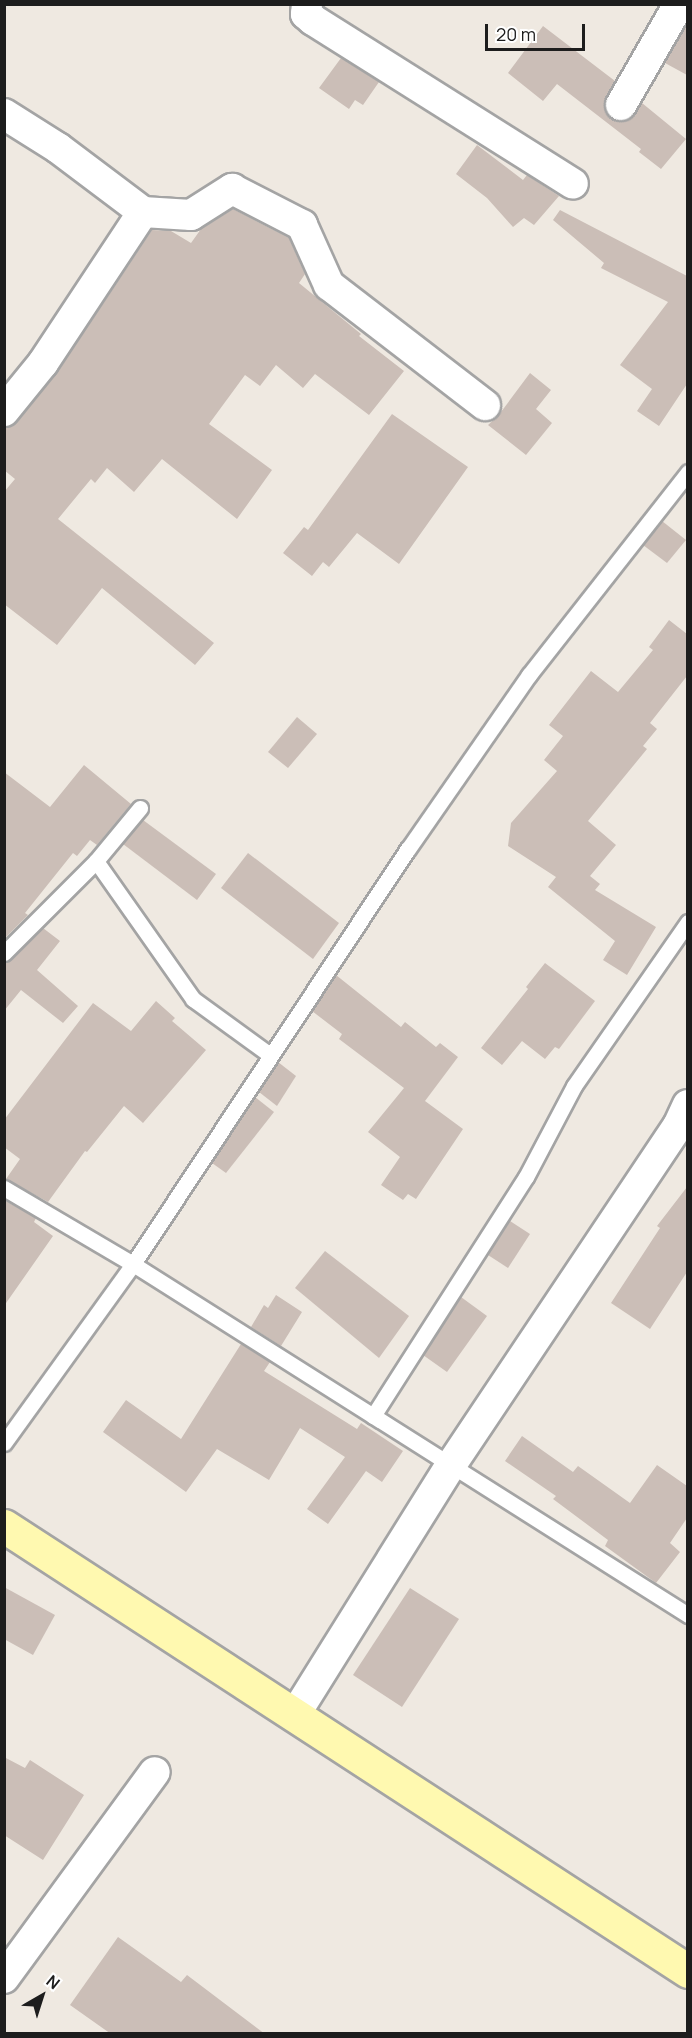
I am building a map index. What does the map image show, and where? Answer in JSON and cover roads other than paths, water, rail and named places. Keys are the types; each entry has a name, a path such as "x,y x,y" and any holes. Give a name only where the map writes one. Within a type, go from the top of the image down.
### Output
{"main road":[{"path":"4,1526 687,1971"}],"street":[{"path":"307,4 306,14 313,20 573,184"},
{"path":"621,105 679,4"},
{"path":"4,114 58,148 143,212 191,215 232,189 302,225 329,285 486,405"},
{"path":"4,411 43,363 143,212"},
{"path":"294,1716 451,1465 678,1126 687,1105"},
{"path":"4,1978 155,1772"}],"lane":[{"path":"4,1443 133,1264 270,1055 529,675 687,472"},
{"path":"4,953 96,861 140,808"},
{"path":"96,861 193,999 270,1055"},
{"path":"373,1416 526,1177 573,1086 687,922"},
{"path":"4,1188 133,1264 687,1615"}]}
